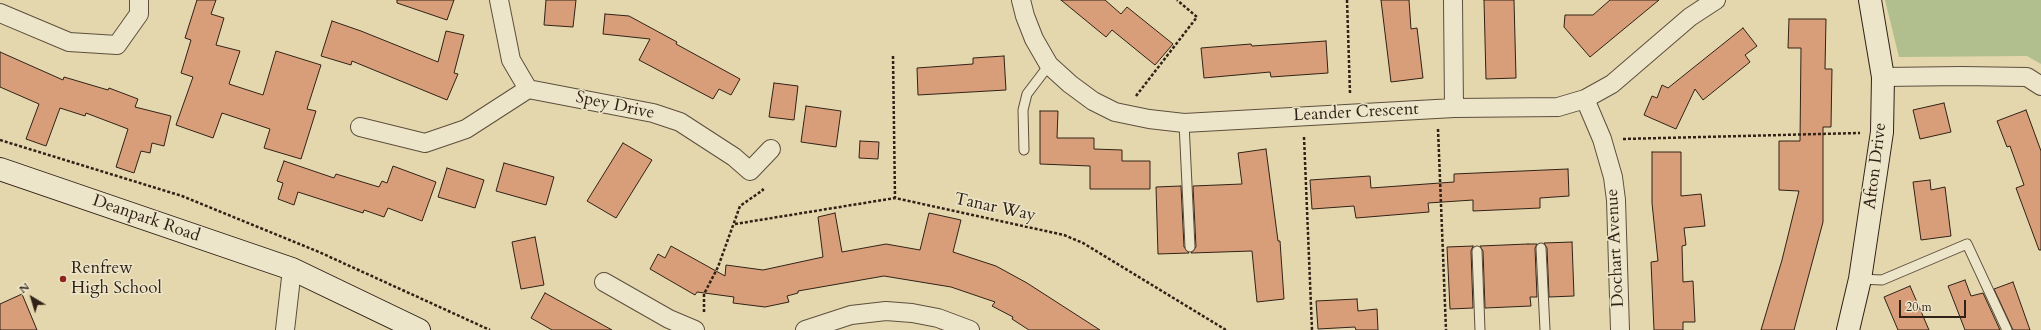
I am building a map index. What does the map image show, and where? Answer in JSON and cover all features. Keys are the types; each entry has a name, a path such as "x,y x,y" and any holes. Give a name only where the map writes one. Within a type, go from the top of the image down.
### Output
{"street":[{"path":"0,13 69,42 117,45 140,14 139,0"},
{"path":"360,127 425,143 466,129 528,89 510,60 499,0"},
{"name":"Leander Crescent","path":"1022,0 1025,16 1034,39 1049,65 1070,84 1093,101 1115,112 1149,119 1184,122 1445,108 1558,107 1584,99 1612,84 1690,17 1716,0"},
{"path":"1445,108 1453,0"},
{"name":"Afton Drive","path":"1848,330 1860,279 1882,132 1883,77 1870,0"},
{"path":"1883,77 2027,77 2041,86"},
{"name":"Spey Drive","path":"528,89 653,113 680,122 734,157 750,171"},
{"name":"Dochart Avenue","path":"1584,99 1602,139 1613,178 1616,200 1620,330"},
{"path":"750,171 771,149"},
{"name":"Deanpark Road","path":"0,169 292,269 420,330"},
{"path":"285,330 292,269"},
{"path":"604,282 669,319 699,323"},
{"path":"805,330 851,315 886,311 912,312 938,318 970,330"}],"lane":[{"path":"1024,150 1023,110 1026,99 1049,65"},
{"path":"1184,122 1190,247"},
{"path":"1860,279 1882,280 1967,244 2007,330"},
{"path":"1541,248 1544,330"},
{"path":"1477,251 1480,330"}],"path":[{"path":"1129,115 1135,97 1197,17 1177,0"},
{"path":"1347,0 1351,113"},
{"path":"893,56 896,198"},
{"path":"1445,108 1446,330"},
{"path":"1303,116 1312,330"},
{"path":"1602,139 1882,132"},
{"path":"0,140 182,196 319,252 490,330"},
{"path":"699,323 704,294 718,267 735,224 740,206 763,190 750,171"},
{"name":"Tanar Way","path":"735,224 896,198 1064,235 1083,242 1226,330"}],"green space":[{"path":"1885,0 2041,0 2041,64 2027,56 1899,57"}],"building":[{"path":"197,0 216,0 211,14 224,18 216,45 240,51 229,84 263,95 276,51 321,65 307,109 316,111 301,159 264,148 270,129 222,113 213,138 176,125 193,77 181,73 191,40 185,38"},
{"path":"397,0 454,0 447,20 397,3"},
{"path":"546,0 576,0 573,27 544,25"},
{"path":"1061,0 1105,0 1121,14 1127,7 1173,44 1155,65 1112,30 1106,37"},
{"path":"1381,0 1409,0 1411,29 1417,28 1423,78 1391,82"},
{"path":"1484,0 1514,0 1516,78 1486,79"},
{"path":"1610,0 1659,0 1590,57 1564,27 1565,15 1593,15"},
{"path":"605,14 629,16 740,79 731,95 719,89 713,99 639,60 650,39 603,34"},
{"path":"1789,19 1826,19 1825,69 1832,69 1831,127 1823,127 1823,222 1794,330 1761,330 1782,260 1799,191 1779,190 1779,141 1800,141 1801,48 1788,48"},
{"path":"332,21 438,62 446,31 464,35 454,73 458,74 447,100 352,61 351,65 321,56"},
{"path":"1743,28 1757,46 1745,55 1750,62 1703,100 1695,89 1676,129 1644,115 1652,96 1657,98 1662,85 1668,88"},
{"path":"1326,41 1328,73 1271,77 1270,72 1204,78 1201,48"},
{"path":"0,52 63,80 64,77 108,90 109,88 138,99 135,107 171,116 164,146 152,143 150,153 141,151 134,173 116,167 128,129 86,113 85,116 60,108 46,146 26,139 39,104 0,87"},
{"path":"1004,56 1006,90 918,95 917,68 973,64 973,58"},
{"path":"774,83 798,86 794,120 769,117"},
{"path":"1944,103 1951,132 1920,139 1913,110"},
{"path":"806,106 841,111 836,147 801,142"},
{"path":"2026,110 2041,151 2041,250 2039,250 2016,188 2024,185 2010,146 2007,147 1997,121"},
{"path":"1040,111 1058,111 1057,138 1094,138 1094,149 1122,150 1122,161 1150,161 1150,189 1090,189 1090,166 1040,164"},
{"path":"860,141 879,142 878,159 859,158"},
{"path":"623,143 652,160 616,218 587,201"},
{"path":"1266,149 1278,241 1280,241 1284,299 1257,302 1252,251 1191,253 1196,247 1193,186 1242,184 1238,153"},
{"path":"1652,152 1681,152 1681,196 1701,194 1705,226 1684,228 1686,245 1682,246 1683,282 1693,281 1695,322 1683,322 1683,330 1654,330 1651,262 1658,261 1652,203"},
{"path":"284,161 334,178 336,174 379,187 382,181 387,183 393,166 436,182 422,221 388,208 384,217 364,210 363,213 298,192 294,205 278,199 283,183 277,181"},
{"path":"504,163 554,177 546,205 496,191"},
{"path":"447,168 484,180 475,208 438,197"},
{"path":"1568,169 1569,196 1540,198 1540,208 1473,211 1473,200 1428,203 1429,212 1356,218 1354,206 1312,209 1310,180 1370,176 1371,188 1454,182 1454,174"},
{"path":"1930,180 1931,190 1945,187 1951,236 1921,240 1913,182"},
{"path":"1181,186 1184,247 1189,253 1158,254 1156,187"},
{"path":"835,213 842,252 886,244 920,250 929,213 961,220 953,252 996,266 1027,283 1100,330 1029,330 1012,319 1013,317 992,306 995,302 951,287 884,276 798,291 798,293 787,296 789,302 765,307 733,303 734,297 697,292 695,295 650,269 658,254 665,258 671,246 725,276 726,265 763,270 823,257 818,217"},
{"path":"535,237 544,285 521,289 512,242"},
{"path":"1572,242 1574,296 1549,297 1547,248 1544,243"},
{"path":"1537,244 1535,248 1537,297 1530,297 1531,306 1485,308 1483,251 1480,246"},
{"path":"1473,246 1471,251 1473,308 1450,309 1447,247"},
{"path":"1965,280 1971,296 1983,293 2000,330 1965,330 1948,286"},
{"path":"2013,282 2030,330 2013,330 1994,289"},
{"path":"1910,286 1929,330 1898,330 1884,297"},
{"path":"545,293 612,330 552,330 531,318"},
{"path":"22,294 37,330 0,330 0,304"},
{"path":"1357,299 1358,311 1377,309 1378,330 1356,330 1355,327 1318,329 1316,301"}],"place":[{"name":"Renfrew High School","path":"63,279"}]}
